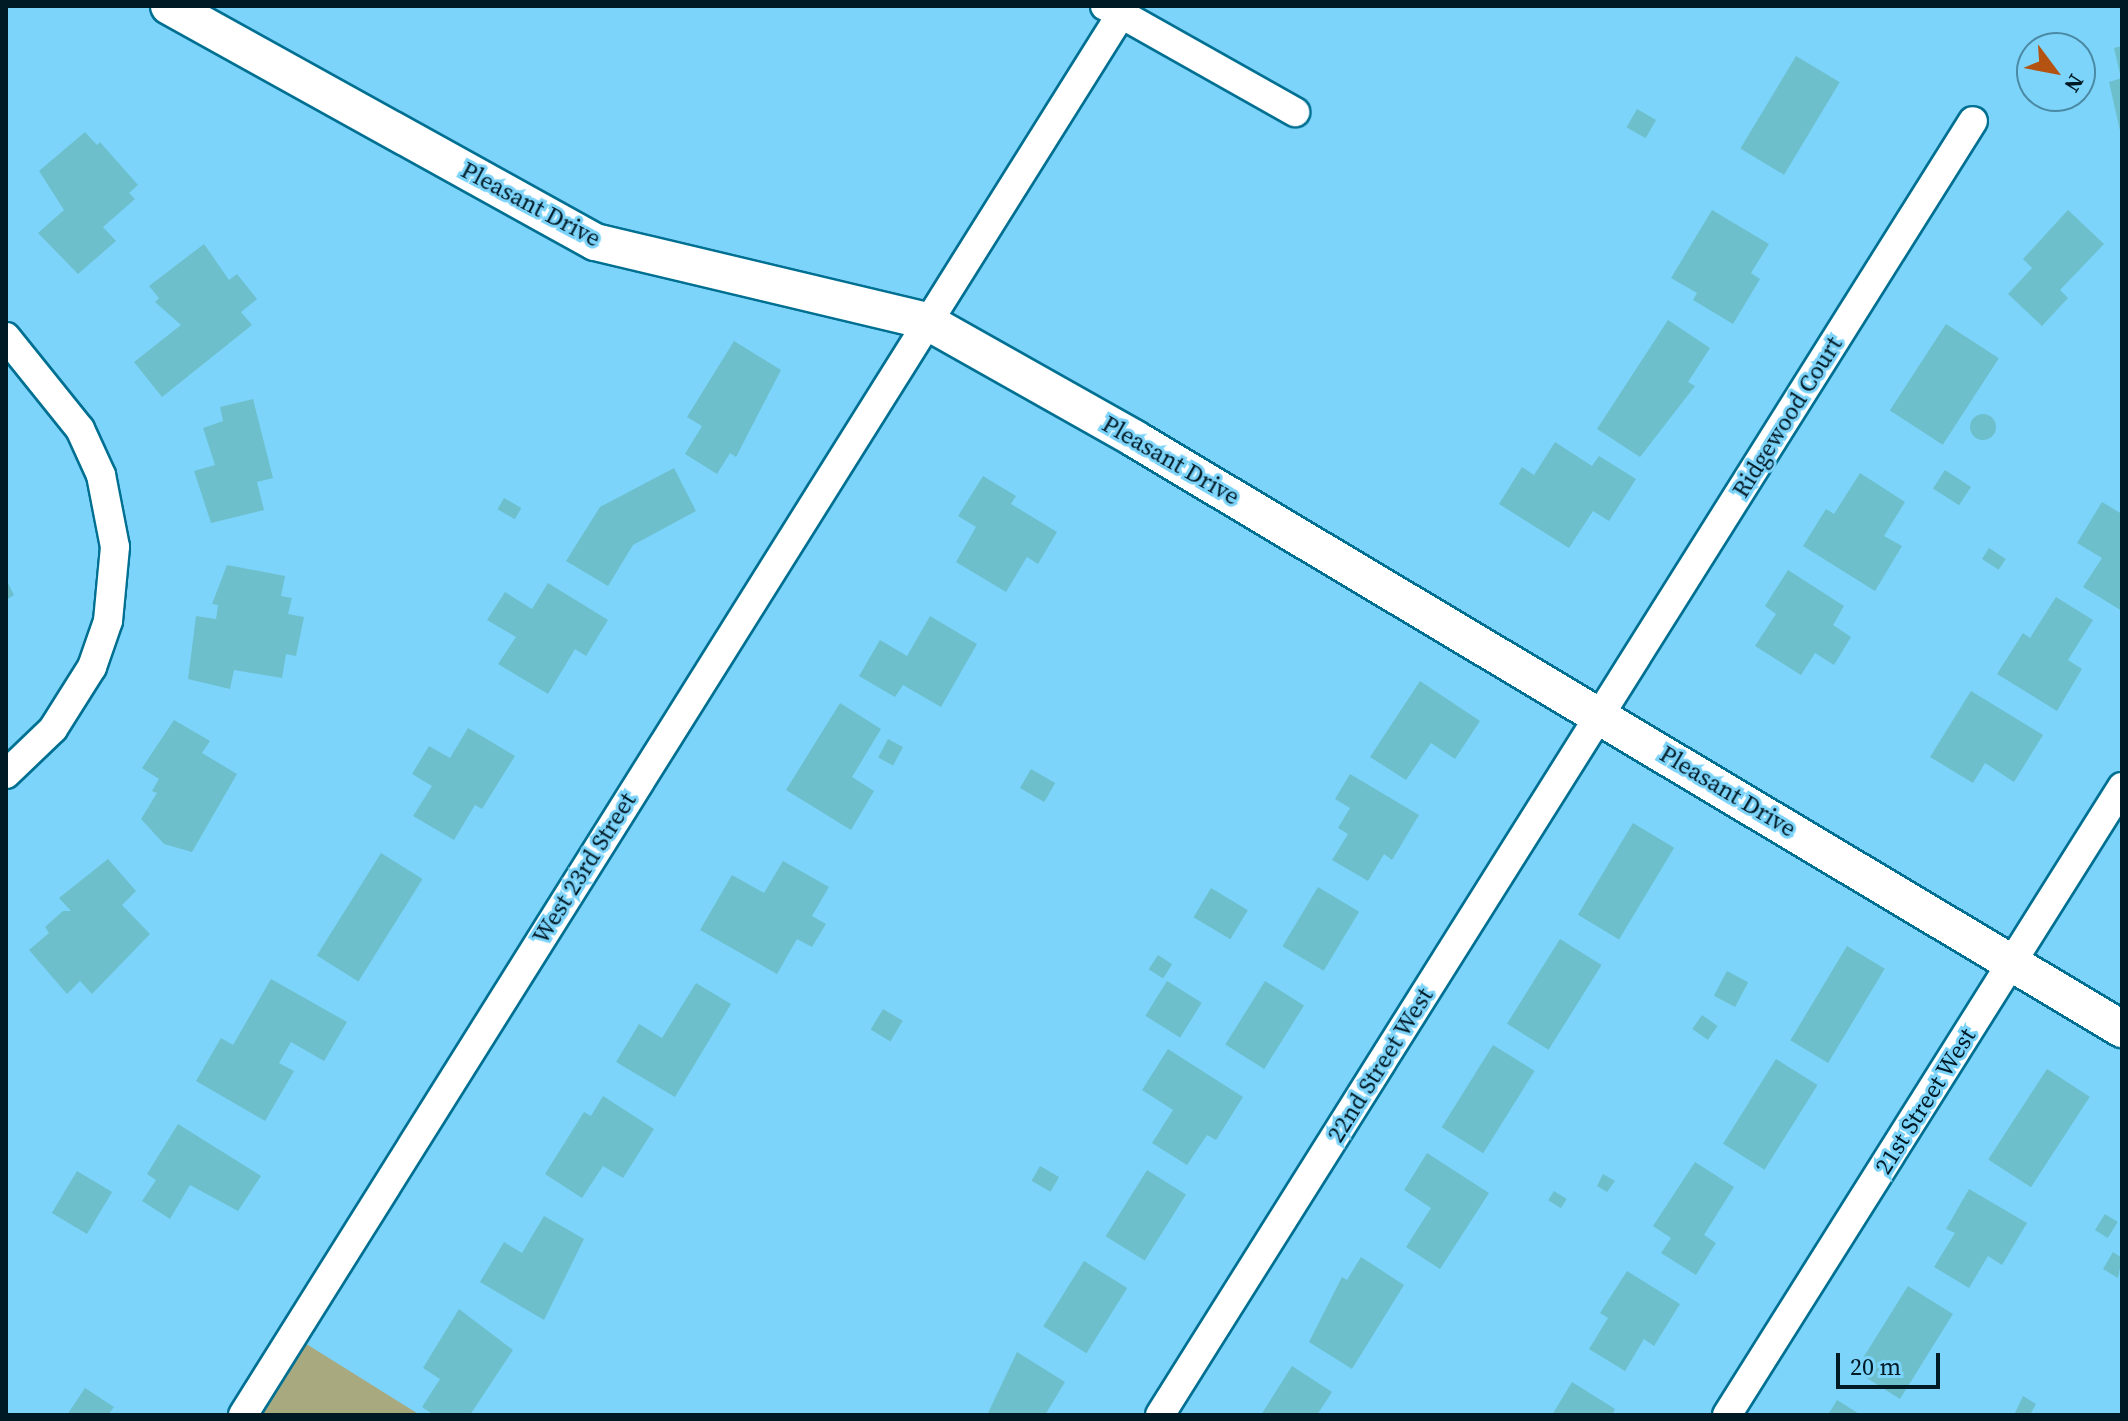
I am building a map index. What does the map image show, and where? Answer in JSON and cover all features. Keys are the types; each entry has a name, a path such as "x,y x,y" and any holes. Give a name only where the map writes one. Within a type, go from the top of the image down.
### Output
{"street":[{"name":"Pleasant Drive","path":"169,6 595,242 926,321 1600,714 2122,1029"},
{"name":"West 23rd Street","path":"243,1415 926,321 1113,10"},
{"path":"1113,10 1295,112"},
{"name":"Ridgewood Court","path":"1600,714 1973,121"},
{"path":"6,337 80,429 105,487 115,547 108,621 92,667 53,729 6,774"},
{"name":"22nd Street West","path":"1160,1415 1600,714"},
{"name":"21st Street West","path":"1727,1415 2122,787"}],"green space":[{"path":"292,1335 420,1415 243,1415"}],"building":[{"path":"2122,46 2122,78 2121,78 2114,48"},
{"path":"1796,56 1840,82 1784,175 1740,149"},
{"path":"2122,78 2122,135 2121,135 2109,82"},
{"path":"1637,109 1656,120 1646,138 1626,127"},
{"path":"85,132 97,145 100,142 138,185 129,193 135,199 103,227 116,241 78,274 38,233 64,210 39,171"},
{"path":"1712,210 1769,244 1751,273 1760,279 1733,324 1693,300 1697,293 1671,278"},
{"path":"2068,210 2104,244 2060,290 2068,298 2042,326 2008,294 2032,268 2023,259"},
{"path":"204,244 229,280 237,274 257,299 241,312 252,325 162,397 134,362 181,325 155,302 159,298 149,286"},
{"path":"1668,320 1710,348 1688,382 1695,386 1640,457 1597,429"},
{"path":"1946,324 1999,358 1943,445 1890,410"},
{"path":"734,341 781,370 736,457 730,453 717,474 685,454 702,426 687,417"},
{"path":"253,399 273,478 257,482 264,510 211,523 194,471 215,465 203,428 223,421 220,407"},
{"path":"1983,414 1992,418 1996,427 1992,436 1983,440 1974,436 1970,427 1974,418"},
{"path":"1555,442 1592,466 1599,456 1636,479 1609,521 1593,511 1569,548 1499,504 1522,467 1534,475"},
{"path":"674,468 696,511 633,545 608,586 566,561 600,507"},
{"path":"1945,470 1971,487 1959,505 1933,488"},
{"path":"1860,473 1905,502 1884,536 1902,546 1875,591 1803,546 1826,509 1834,514"},
{"path":"983,476 1016,496 1011,504 1057,532 1038,564 1027,557 1006,592 956,562 976,527 958,516"},
{"path":"504,498 521,508 515,519 498,509"},
{"path":"2102,502 2122,514 2122,611 2083,587 2102,558 2077,543"},
{"path":"1989,548 2006,559 1999,570 1982,559"},
{"path":"227,565 285,576 281,596 292,598 288,614 304,617 296,656 286,654 282,678 234,670 230,689 188,679 196,616 216,619 218,605 212,604"},
{"path":"1788,570 1844,606 1833,625 1851,637 1834,665 1815,653 1801,675 1755,646 1776,614 1765,606"},
{"path":"6,579 14,595 6,600"},
{"path":"548,583 608,620 586,656 575,649 548,694 498,664 516,637 487,620 505,592 532,609"},
{"path":"2056,597 2093,620 2068,660 2082,669 2057,711 1997,674 2023,633 2030,638"},
{"path":"930,616 977,644 941,707 903,685 895,697 859,676 880,640 907,656"},
{"path":"1420,681 1480,721 1455,759 1431,743 1406,780 1370,757"},
{"path":"1971,691 2043,735 2014,782 1985,763 1973,783 1930,757"},
{"path":"840,703 881,729 852,777 874,791 851,830 786,790"},
{"path":"174,720 210,741 202,753 237,774 192,852 164,844 141,819 157,793 152,791 159,779 142,768"},
{"path":"468,728 515,756 482,809 475,805 454,840 413,816 432,786 412,774 429,746 450,758"},
{"path":"888,739 903,747 893,766 878,758"},
{"path":"1031,769 1055,783 1044,802 1020,788"},
{"path":"1350,774 1419,815 1392,860 1384,854 1368,881 1332,860 1348,834 1338,828 1350,808 1335,799"},
{"path":"1633,823 1674,848 1619,939 1578,915"},
{"path":"381,853 423,879 358,982 317,956"},
{"path":"108,859 136,891 122,905 150,934 92,994 80,981 67,994 29,950 49,933 45,927 63,911 71,911 59,898"},
{"path":"783,861 829,887 812,916 826,924 812,947 797,939 777,974 700,930 732,875 764,893"},
{"path":"1318,887 1359,912 1324,971 1282,946"},
{"path":"1211,888 1248,910 1230,939 1193,917"},
{"path":"1560,939 1602,965 1549,1050 1507,1024"},
{"path":"1847,946 1885,969 1828,1063 1790,1040"},
{"path":"1158,955 1172,964 1163,979 1149,969"},
{"path":"1727,971 1748,982 1735,1007 1714,996"},
{"path":"271,979 347,1022 324,1061 291,1042 279,1063 294,1071 265,1121 196,1081 221,1038 233,1045"},
{"path":"1167,981 1202,1003 1180,1037 1145,1016"},
{"path":"1265,981 1304,1005 1264,1069 1225,1045"},
{"path":"696,983 731,1004 675,1097 616,1062 639,1024 662,1038"},
{"path":"883,1009 903,1021 890,1041 871,1030"},
{"path":"1702,1015 1718,1026 1708,1040 1692,1029"},
{"path":"1493,1045 1535,1071 1483,1153 1442,1127"},
{"path":"1168,1049 1243,1097 1216,1140 1207,1135 1187,1165 1152,1143 1173,1110 1142,1090"},
{"path":"1776,1059 1818,1085 1765,1170 1723,1144"},
{"path":"2047,1069 2090,1097 2031,1187 1988,1160"},
{"path":"603,1096 654,1129 623,1178 603,1166 582,1198 545,1174 584,1112 591,1116"},
{"path":"178,1124 261,1176 238,1211 190,1185 170,1219 142,1201 156,1180 147,1174"},
{"path":"1427,1153 1489,1193 1440,1269 1406,1247 1431,1208 1404,1190"},
{"path":"1695,1162 1734,1187 1704,1235 1716,1243 1696,1275 1661,1253 1671,1238 1653,1226"},
{"path":"1040,1166 1059,1177 1051,1192 1032,1181"},
{"path":"1147,1170 1186,1194 1145,1261 1106,1236"},
{"path":"77,1171 112,1192 87,1234 52,1213"},
{"path":"1603,1174 1615,1181 1607,1192 1597,1186"},
{"path":"1969,1189 2027,1223 2002,1265 1988,1256 1969,1288 1934,1267 1955,1233 1946,1229"},
{"path":"1554,1191 1567,1199 1561,1208 1548,1200"},
{"path":"2105,1214 2118,1222 2108,1238 2095,1230"},
{"path":"544,1216 584,1239 544,1320 480,1282 504,1242 522,1253"},
{"path":"2113,1252 2122,1258 2118,1278 2103,1269"},
{"path":"1361,1257 1404,1285 1352,1369 1309,1342 1342,1277 1347,1280"},
{"path":"1084,1261 1127,1288 1086,1353 1043,1326"},
{"path":"1627,1271 1680,1304 1654,1346 1644,1339 1625,1371 1589,1349 1608,1318 1600,1313"},
{"path":"1908,1286 1953,1314 1900,1399 1855,1371"},
{"path":"459,1309 513,1350 470,1415 434,1415 422,1407 440,1379 423,1368"},
{"path":"1017,1352 1065,1382 1045,1415 987,1415"},
{"path":"1292,1366 1332,1392 1317,1415 1261,1415"},
{"path":"1572,1382 1615,1409 1612,1415 1552,1415"},
{"path":"85,1388 114,1407 108,1415 67,1415"},
{"path":"2023,1396 2036,1404 2030,1415 2014,1415"},
{"path":"1837,1400 1861,1415 1828,1415"}]}
